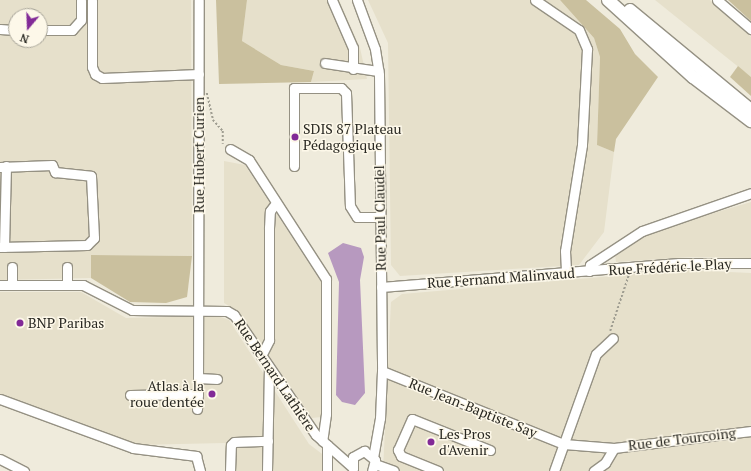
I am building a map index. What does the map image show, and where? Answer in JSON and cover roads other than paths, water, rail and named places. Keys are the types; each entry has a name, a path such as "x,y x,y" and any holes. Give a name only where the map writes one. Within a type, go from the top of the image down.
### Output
{"main road":[{"path":"608,0 693,77 751,121"},
{"path":"618,0 699,71 751,110"}],"street":[{"path":"48,30 72,30 81,20 81,0"},
{"path":"92,0 92,66 95,74 102,78 199,74"},
{"name":"Rue Hubert Curien","path":"197,409 199,0"},
{"path":"332,0 353,48 353,69"},
{"name":"Rue Paul Claudel","path":"357,0 375,49 378,70 382,371 380,418 373,438 373,466"},
{"path":"535,0 578,30 587,49 582,146 565,251 566,273"},
{"path":"717,0 751,29"},
{"path":"325,63 353,69 378,70"},
{"path":"294,166 294,88 341,88 346,94 350,206 357,217 380,217"},
{"path":"227,148 249,160 326,279 326,414 324,443 327,471"},
{"path":"52,165 55,172 91,176 94,238 87,245 2,247 3,167 52,165"},
{"name":"Rue Fernand Malinvaud","path":"381,287 589,271 590,265 656,225 751,193"},
{"path":"261,356 269,340 269,228 270,211 276,203"},
{"path":"608,270 608,258 612,251"},
{"name":"Rue Frédéric le Play","path":"589,271 692,263 751,263"},
{"path":"12,267 12,285"},
{"path":"67,267 67,285"},
{"name":"Rue Bernard Lathière","path":"0,285 67,285 97,289 132,310 221,310 234,315 269,368 324,443 336,451 353,468"},
{"path":"554,471 596,354 613,338"},
{"path":"267,471 269,368"},
{"name":"Rue Jean-Baptiste Say","path":"382,371 564,444"},
{"path":"198,378 217,379"},
{"path":"130,395 198,394"},
{"path":"0,399 133,448 196,456 200,471"},
{"path":"438,471 401,456 398,450 412,419 490,450"},
{"name":"Rue de Tourcoing","path":"564,444 614,448 751,430"},
{"name":"Rue Paul Claudel","path":"358,453 373,438"},
{"path":"230,471 231,445 234,442 268,441"},
{"name":"Rue de Tourcoing","path":"594,471 605,463 614,448"},
{"name":"Rue Bernard Lathière","path":"336,451 358,453 373,466 394,471"},
{"path":"353,468 358,453"},
{"path":"0,459 24,471"}],"place":[{"name":"SDIS 87 Plateau Pédagogique","path":"295,137"},
{"name":"BNP Paribas","path":"20,323"},
{"name":"Atlas à la roue dentée","path":"212,394"},
{"name":"Les Pros d'Avenir","path":"431,442"}]}
